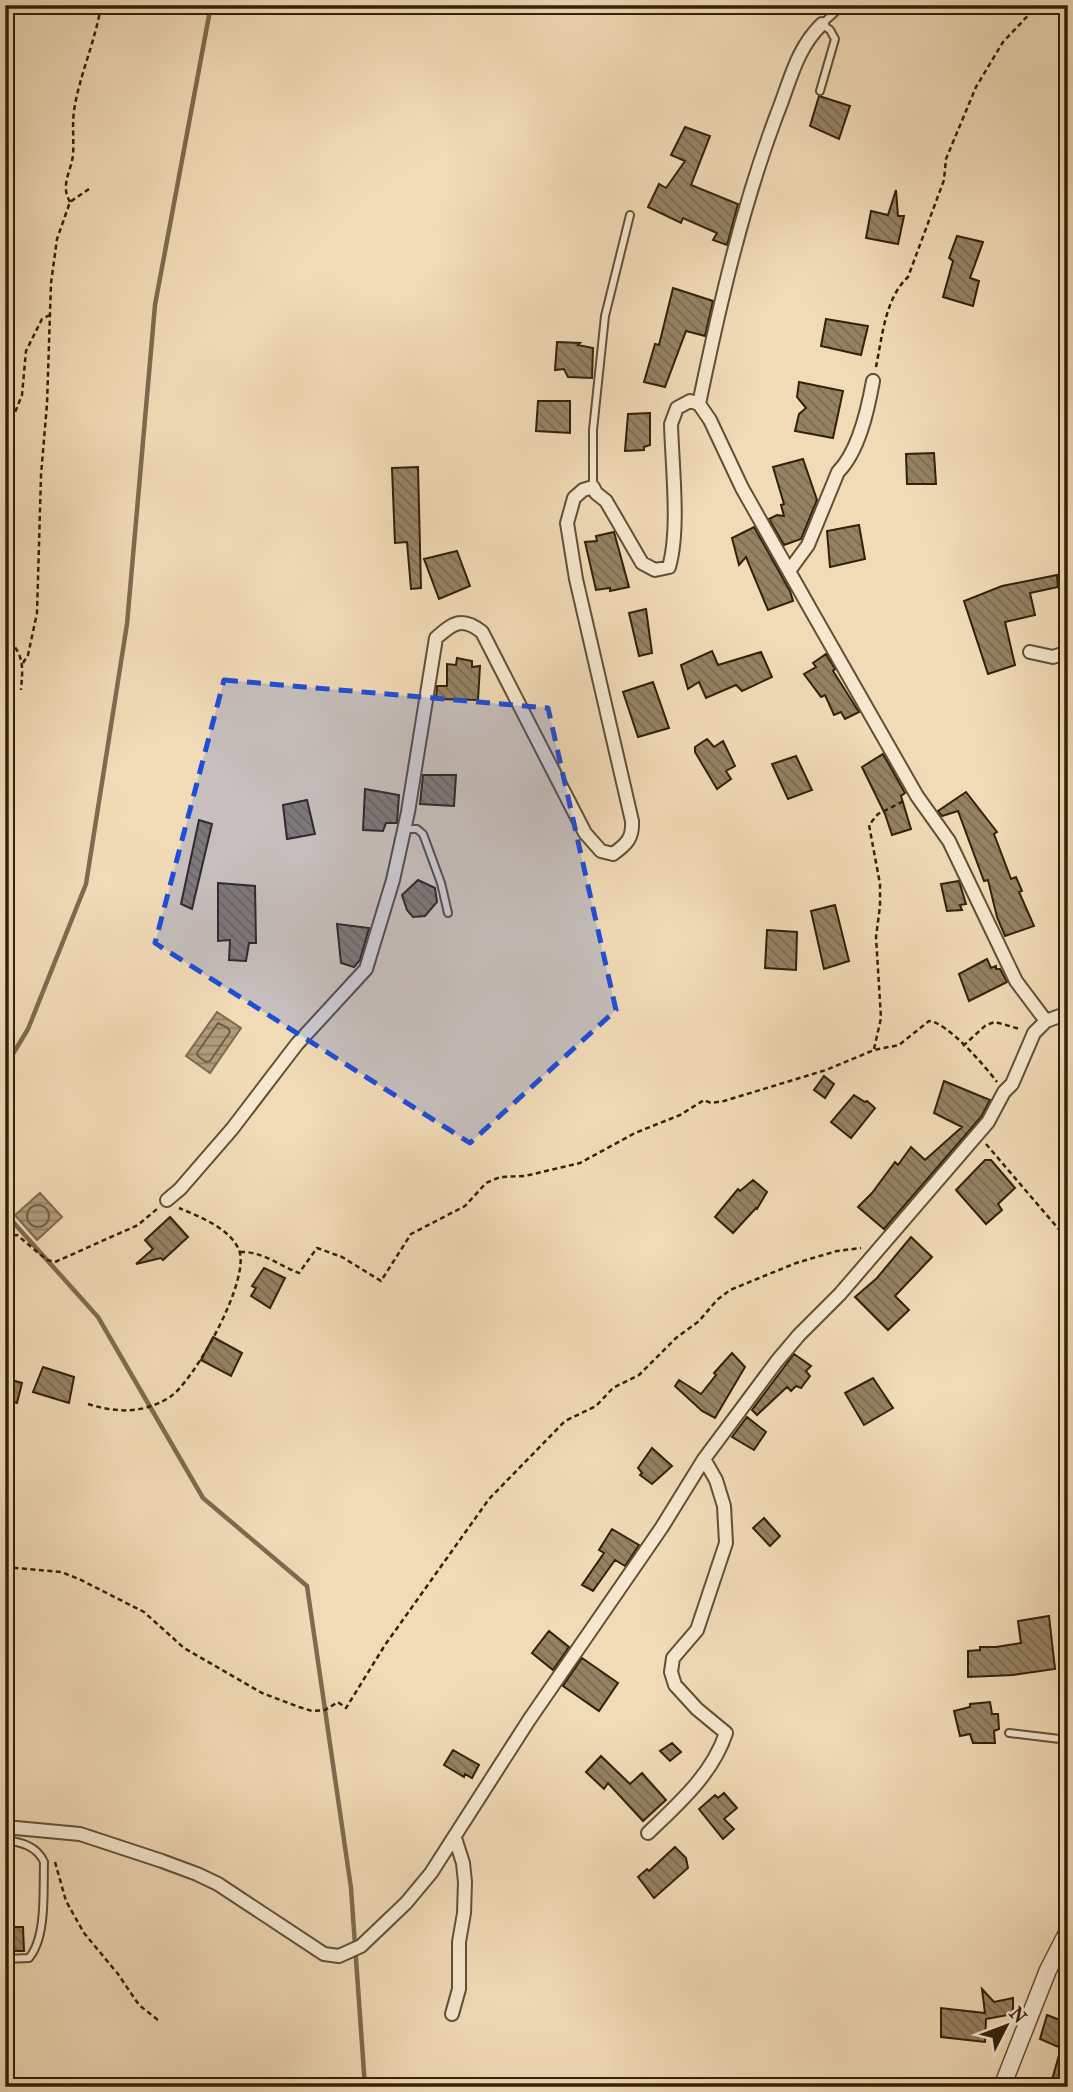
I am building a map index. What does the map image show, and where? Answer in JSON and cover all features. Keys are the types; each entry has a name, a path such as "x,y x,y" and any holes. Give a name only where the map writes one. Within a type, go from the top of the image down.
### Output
{"street":[{"path":"699,404 712,340 767,142 799,55 822,24"},
{"path":"789,571 808,545 838,472 846,465 867,414 873,381"},
{"path":"167,1200 180,1189 232,1129 298,1044 366,969 393,880 408,812 436,638 450,625 460,622 474,626 482,632 585,833 601,851 613,854 629,842 633,832 632,821 576,579 567,523 574,498 583,490 593,487 606,501 642,562 655,570 669,567 674,534 671,424 677,408 690,401 699,404 710,420 743,488 789,571 917,796 949,841 1016,981 1043,1025"},
{"path":"1030,652 1053,657 1068,652"},
{"path":"5,1827 80,1835 162,1861 218,1884 324,1954 339,1956 361,1946 431,1873 529,1720 662,1527 704,1459 777,1361 840,1294 978,1135 1004,1092 1012,1084 1030,1042 1043,1025 1068,1013"},
{"path":"648,1833 705,1773 726,1733 675,1685 671,1672 673,1658 697,1630 726,1544 724,1506 716,1480 704,1459"},
{"path":"452,2014 459,1989 459,1942 466,1882 455,1838"},
{"path":"1002,2087 1048,1970 1068,1931"}],"lane":[{"path":"820,91 835,39 830,30 822,24 844,5"},
{"path":"593,487 593,430 605,316 630,215"},
{"path":"403,830 417,829 423,834 440,883 447,914"},
{"path":"1009,1733 1068,1740"},
{"path":"5,1840 19,1841 40,1853 44,1862 39,1942 29,1958 5,1959"}],"path":[{"path":"70,202 66,195 66,186 73,151 74,109 91,42 98,26 101,5"},
{"path":"873,381 883,332 897,287 908,277 944,180 946,159 958,125 976,87 1003,42 1038,5"},
{"path":"20,690 23,663 28,655 37,613 41,475 57,239 62,232 70,202 89,189"},
{"path":"5,444 22,395 26,351 42,319 50,315"},
{"path":"5,658 14,646 23,663"},
{"path":"874,1050 881,1018 876,937 880,884 869,825 878,814 891,806 917,796"},
{"path":"240,1252 250,1251 265,1256 299,1273 317,1248 342,1257 381,1281 411,1234 466,1206 486,1182 500,1177 525,1176 580,1163 635,1133 680,1115 704,1100 711,1103 724,1101 826,1070 874,1050 898,1045 929,1021 937,1021 980,1059 1004,1092"},
{"path":"963,1046 986,1025 995,1022 1018,1029 1043,1025"},
{"path":"978,1135 1068,1240"},
{"path":"5,1237 18,1235 47,1260 55,1262 138,1225 167,1200 228,1235 240,1252 237,1283 226,1312 209,1346 178,1390 137,1411 114,1411 88,1405"},
{"path":"5,1567 61,1572 131,1604 156,1621 172,1640 273,1698 312,1711 325,1710 338,1702 346,1708 385,1645 489,1499 565,1421 597,1406 613,1388 639,1374 730,1290 796,1263 837,1251 881,1246"},
{"path":"40,1853 54,1859 66,1901 84,1933 118,1974 139,2005 158,2020"},
{"path":"5,2055 11,2087"}],"highlighted area":[{"path":"224,680 548,708 616,1010 470,1143 155,943"}],"water":[{"path":"217,1012 241,1028 210,1073 186,1056"},
{"path":"40,1193 62,1217 37,1240 15,1215"}],"building":[{"path":"819,96 850,106 839,139 810,126"},
{"path":"685,127 710,136 691,185 738,204 727,245 713,240 717,233 683,218 681,223 648,207 659,184 666,188 685,161 671,155"},
{"path":"896,190 898,216 904,216 898,244 866,238 871,211 888,215"},
{"path":"957,236 983,242 970,278 979,281 973,306 943,297 953,261 949,258"},
{"path":"673,288 713,301 705,336 686,331 665,387 644,382 655,344 659,345"},
{"path":"826,319 868,326 861,355 821,346"},
{"path":"557,342 580,343 578,345 593,348 592,378 568,377 564,369 555,370"},
{"path":"799,382 843,391 833,438 795,431 799,414 806,408 797,397"},
{"path":"538,401 570,401 570,433 536,431"},
{"path":"650,413 650,445 644,447 644,450 625,451 628,414"},
{"path":"934,453 936,484 907,484 906,454"},
{"path":"803,459 817,500 801,539 784,545 769,519 777,515 784,516 781,505 784,504 773,467"},
{"path":"418,467 421,588 411,589 407,542 395,543 392,468"},
{"path":"859,525 865,559 830,567 827,531"},
{"path":"754,527 793,601 768,610 746,557 739,565 732,538"},
{"path":"614,532 629,587 610,591 610,588 596,590 585,542 597,541 596,536"},
{"path":"457,551 470,586 439,599 424,559"},
{"path":"1057,575 1058,587 1030,593 1035,615 1005,622 1015,665 988,674 964,601 1002,586"},
{"path":"646,609 652,653 639,656 629,613"},
{"path":"712,651 718,665 761,652 772,677 742,691 736,685 706,698 699,682 688,689 681,665"},
{"path":"826,654 835,669 833,671 859,712 845,719 841,712 834,715 825,695 821,697 804,674 816,667 813,663"},
{"path":"457,658 472,661 472,667 480,666 478,700 436,699 437,686 447,686 447,664 456,665"},
{"path":"653,682 669,728 638,737 623,692"},
{"path":"707,739 714,747 723,741 735,766 726,771 731,779 717,789 695,752 695,747"},
{"path":"883,754 905,793 901,796 911,829 892,835 862,767"},
{"path":"796,756 812,790 788,799 772,764"},
{"path":"423,775 456,775 454,806 420,804"},
{"path":"365,789 399,795 397,823 386,823 383,831 363,830"},
{"path":"966,792 997,832 994,834 1011,879 1016,877 1022,891 1019,892 1034,926 1005,936 997,917 988,880 984,881 958,811 942,816 938,811"},
{"path":"307,800 315,834 287,839 283,805"},
{"path":"199,820 212,824 192,909 181,904"},
{"path":"418,880 435,888 437,902 425,916 413,917 407,910 402,895"},
{"path":"959,881 966,904 960,905 962,910 947,911 941,884"},
{"path":"218,883 255,886 256,943 249,943 246,961 229,960 230,940 218,941"},
{"path":"835,905 849,961 824,969 811,911"},
{"path":"337,924 369,928 360,960 354,967 341,963"},
{"path":"767,930 797,932 796,970 765,968"},
{"path":"987,959 991,968 996,966 996,969 1000,969 1007,982 969,1001 959,974"},
{"path":"824,1076 834,1084 825,1098 814,1090"},
{"path":"944,1081 990,1100 981,1117 884,1229 858,1207 895,1162 898,1165 911,1147 925,1160 962,1127 934,1113"},
{"path":"854,1095 875,1108 851,1138 831,1122"},
{"path":"985,1160 991,1160 1015,1188 998,1204 1002,1210 986,1224 956,1190"},
{"path":"753,1180 767,1192 757,1209 733,1233 715,1217 738,1189 740,1191"},
{"path":"170,1217 188,1237 163,1260 161,1258 136,1264 153,1249 145,1240"},
{"path":"911,1237 932,1257 895,1296 909,1310 888,1330 855,1297 877,1278"},
{"path":"264,1268 285,1278 270,1308 251,1296 256,1288 252,1286"},
{"path":"213,1337 242,1353 231,1376 201,1360"},
{"path":"732,1353 745,1367 715,1418 702,1411 675,1386 679,1380 701,1394 716,1375 714,1373"},
{"path":"794,1354 811,1366 806,1371 810,1376 801,1388 796,1386 791,1391 787,1387 757,1415 752,1410"},
{"path":"43,1367 74,1377 69,1403 33,1392"},
{"path":"5,1378 22,1383 17,1403 5,1400"},
{"path":"873,1378 893,1408 864,1425 845,1393"},
{"path":"747,1417 766,1432 754,1450 732,1437"},
{"path":"652,1448 672,1466 652,1484 640,1475 642,1473 638,1468"},
{"path":"764,1518 780,1536 770,1546 753,1528"},
{"path":"612,1529 639,1545 625,1566 615,1560 593,1591 582,1585 604,1553 599,1550"},
{"path":"1049,1616 1055,1669 1013,1675 968,1677 968,1651 980,1650 980,1647 1021,1643 1018,1621"},
{"path":"549,1631 569,1647 553,1670 532,1653"},
{"path":"582,1658 618,1683 599,1711 563,1686"},
{"path":"990,1702 992,1714 998,1714 999,1729 994,1731 995,1743 973,1743 970,1734 960,1736 954,1711 970,1707 970,1704"},
{"path":"672,1743 681,1752 670,1761 660,1751"},
{"path":"453,1750 479,1765 472,1778 465,1774 464,1777 444,1765"},
{"path":"601,1756 630,1784 642,1773 666,1800 643,1821 608,1783 604,1789 586,1772"},
{"path":"724,1793 737,1808 724,1819 734,1829 723,1839 699,1809 715,1795 718,1798"},
{"path":"675,1847 686,1858 688,1868 654,1898 638,1877 647,1869 649,1871"},
{"path":"5,1927 23,1927 24,1951 5,1951"},
{"path":"982,1989 994,2002 1013,1998 1013,2014 986,2019 985,2042 941,2037 941,2008 985,2013"},
{"path":"1047,2015 1068,2023 1068,2087 1050,2087 1061,2048 1040,2039"}],"waterway":[{"path":"5,1067 28,1029 86,884 127,624 155,305 211,5"},
{"path":"5,1213 98,1317 203,1498 307,1586 351,1888 365,2087"}]}
